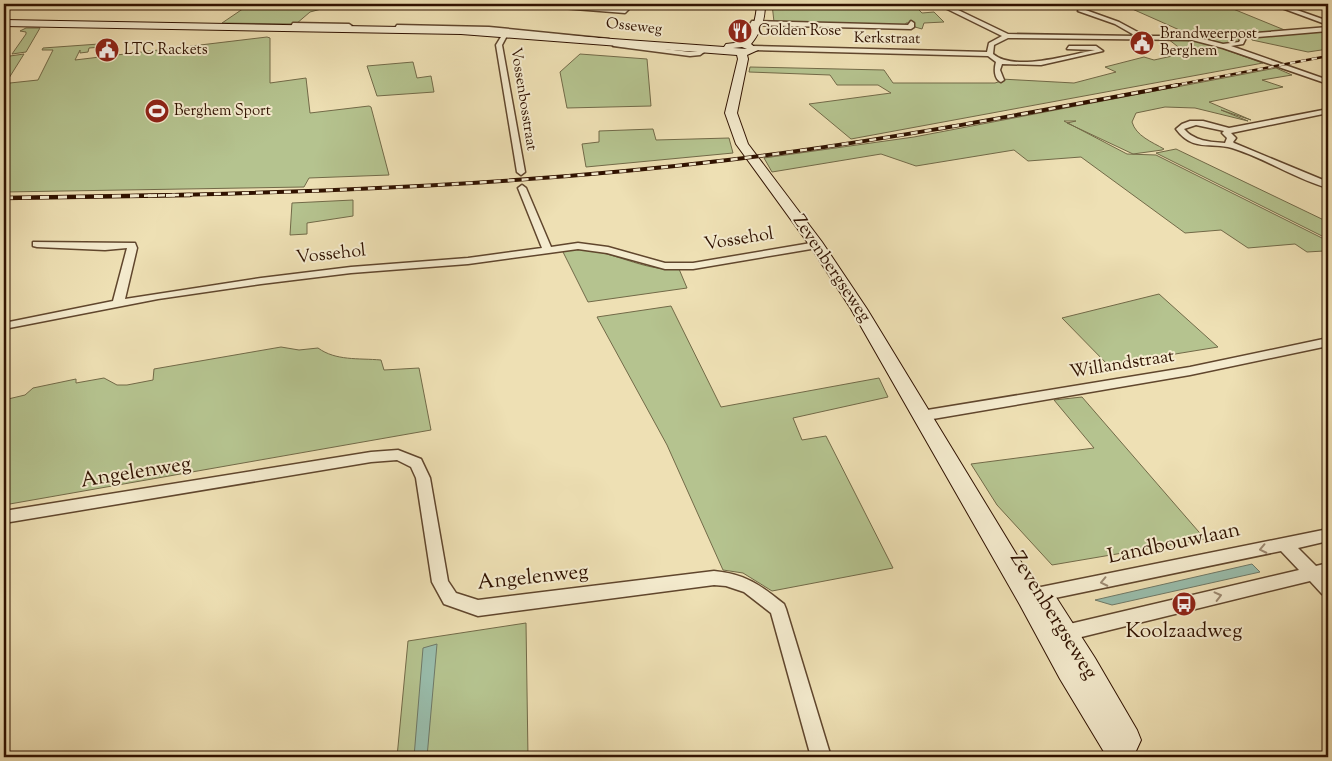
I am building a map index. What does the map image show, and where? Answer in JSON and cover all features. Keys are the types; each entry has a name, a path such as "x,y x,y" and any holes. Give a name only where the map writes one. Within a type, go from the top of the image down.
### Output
{"street":[{"path":"514,4 625,11 631,4"},
{"path":"609,10 614,4"},
{"path":"741,49 753,36 760,22 761,4"},
{"path":"940,4 1007,36"},
{"path":"951,8 1002,4"},
{"path":"1274,4 1328,23"},
{"path":"1288,8 1318,4"},
{"path":"1080,10 1117,23 1146,38"},
{"path":"760,22 911,27 911,23"},
{"name":"Osseweg","path":"4,23 162,25 230,30"},
{"name":"Osseweg","path":"56,24 57,27 215,28 299,26 485,28 691,49 716,47"},
{"name":"Osseweg","path":"299,26 350,30 505,35 704,50 741,49"},
{"path":"1223,46 1241,43 1244,36 1328,29"},
{"name":"Osseweg","path":"505,35 690,54 704,50"},
{"name":"Vossenbosstraat","path":"505,35 499,45 520,172"},
{"path":"1069,48 1096,48 1100,51 1035,64 999,62 990,54 993,41 1007,36 1192,38 1223,46 1328,82"},
{"path":"1055,37 1078,56"},
{"name":"Kerkstraat","path":"741,49 990,54"},
{"name":"Zevenbergseweg","path":"741,49 743,59 731,113 735,129 750,156 817,245 859,309 960,481 1137,757"},
{"path":"999,62 997,70 1001,80"},
{"path":"1328,111 1298,118 1278,119 1229,130 1198,123 1182,126 1180,129 1188,137 1198,141 1216,145 1231,145 1328,185"},
{"path":"1229,130 1226,133 1232,138 1228,142 1231,145"},
{"path":"522,188 548,251"},
{"path":"37,244 105,247 131,245 132,248 118,304"},
{"name":"Vossehol","path":"4,326 118,304 270,280 351,270 468,261 589,246 665,266 693,266 817,245"},
{"name":"Willandstraat","path":"921,416 1190,372 1328,342"},
{"name":"Angelenweg","path":"4,517 343,461 398,455 416,463 423,478 440,582 450,599 478,608 714,578 726,578 749,586 778,609 821,757"},
{"name":"Landbouwlaan","path":"1034,595 1328,535"},
{"path":"1284,544 1320,571 1328,589"},
{"path":"1058,635 1320,571"},
{"name":"Zevenbergseweg","path":"1058,635 1069,670 1124,757"}],"green space":[{"path":"250,4 329,4 325,8 310,12 296,24 222,23"},
{"path":"772,4 888,4 891,8 916,7 922,13 934,12 944,22 924,23 922,29 915,27 913,23 906,23 905,26 774,22"},
{"path":"1121,4 1221,4 1287,31 1242,33 1238,36 1239,42 1227,46 1193,36"},
{"path":"26,28 40,28 26,52 12,54 26,34 26,32 20,31"},
{"path":"1328,30 1328,49 1308,52 1252,40 1251,37"},
{"name":"Berghem Sport","path":"270,38 270,83 306,78 310,113 371,107 389,175 309,178 304,187 4,192 4,90 10,83 38,80 53,50 42,50 43,48 113,43 108,53 100,54 102,47 89,48 88,52 80,53 80,50 75,60"},
{"path":"1168,39 1204,42 1263,63 851,139 809,104 891,93 878,85 837,85 830,75 749,72 750,67 884,70 893,83 995,83 1001,81 1001,79 1074,83 1116,72 1105,67 1144,57 1154,60 1186,53"},
{"path":"24,54 4,86 4,65 10,56"},
{"path":"580,54 647,59 651,106 567,108 560,72"},
{"path":"413,62 417,78 431,76 434,92 377,96 367,66"},
{"path":"1276,68 1292,75 1262,80 1283,87 1209,102 1251,120 1221,110 1248,121 1195,108 1165,107 1136,113 1132,122 1134,127 1145,138 1164,149 1162,150 1133,154 1075,127 1127,154 1156,155 1328,241 1328,253 1324,251 1307,252 1295,244 1248,248 1221,230 1185,233 1081,157 1028,161 1014,150 916,166 881,154 772,172 764,158 914,137"},
{"path":"653,129 656,140 729,138 733,153 586,167 582,144 599,142 599,131"},
{"path":"1176,149 1328,222 1328,239 1156,153"},
{"path":"353,200 353,216 307,223 307,234 290,235 292,203"},
{"path":"575,249 601,253 653,267 679,269 687,288 588,302 562,250"},
{"path":"1159,294 1218,347 1108,365 1062,318"},
{"path":"671,306 721,407 879,378 888,397 793,418 802,440 826,436 893,568 772,591 743,573 723,570 667,445 597,317"},
{"path":"281,347 299,350 318,348 340,357 381,360 384,370 419,368 431,430 4,505 4,400 25,395 33,388 76,379 76,383 104,378 117,385 127,385 153,380 154,369"},
{"path":"1082,397 1205,539 1052,565 997,505 971,464 1094,448 1054,400"},
{"path":"526,623 528,757 397,757 408,641"}],"shaded area":[{"path":"1252,564 1260,572 1112,605 1095,600"},
{"path":"437,644 427,757 414,757 423,648"}],"railway":[{"path":"1171,86 1328,56"},
{"path":"133,196 354,189 504,181 653,168 841,145 1178,85"},
{"path":"133,196 190,195"},
{"path":"4,198 133,196"}],"place":[{"name":"Golden Rose","path":"740,31"},
{"name":"Brandweerpost Berghem","path":"1142,43"},
{"name":"LTC Rackets","path":"107,50"},
{"name":"Berghem Sport","path":"157,111"},
{"name":"Koolzaadweg","path":"1184,604"}]}
